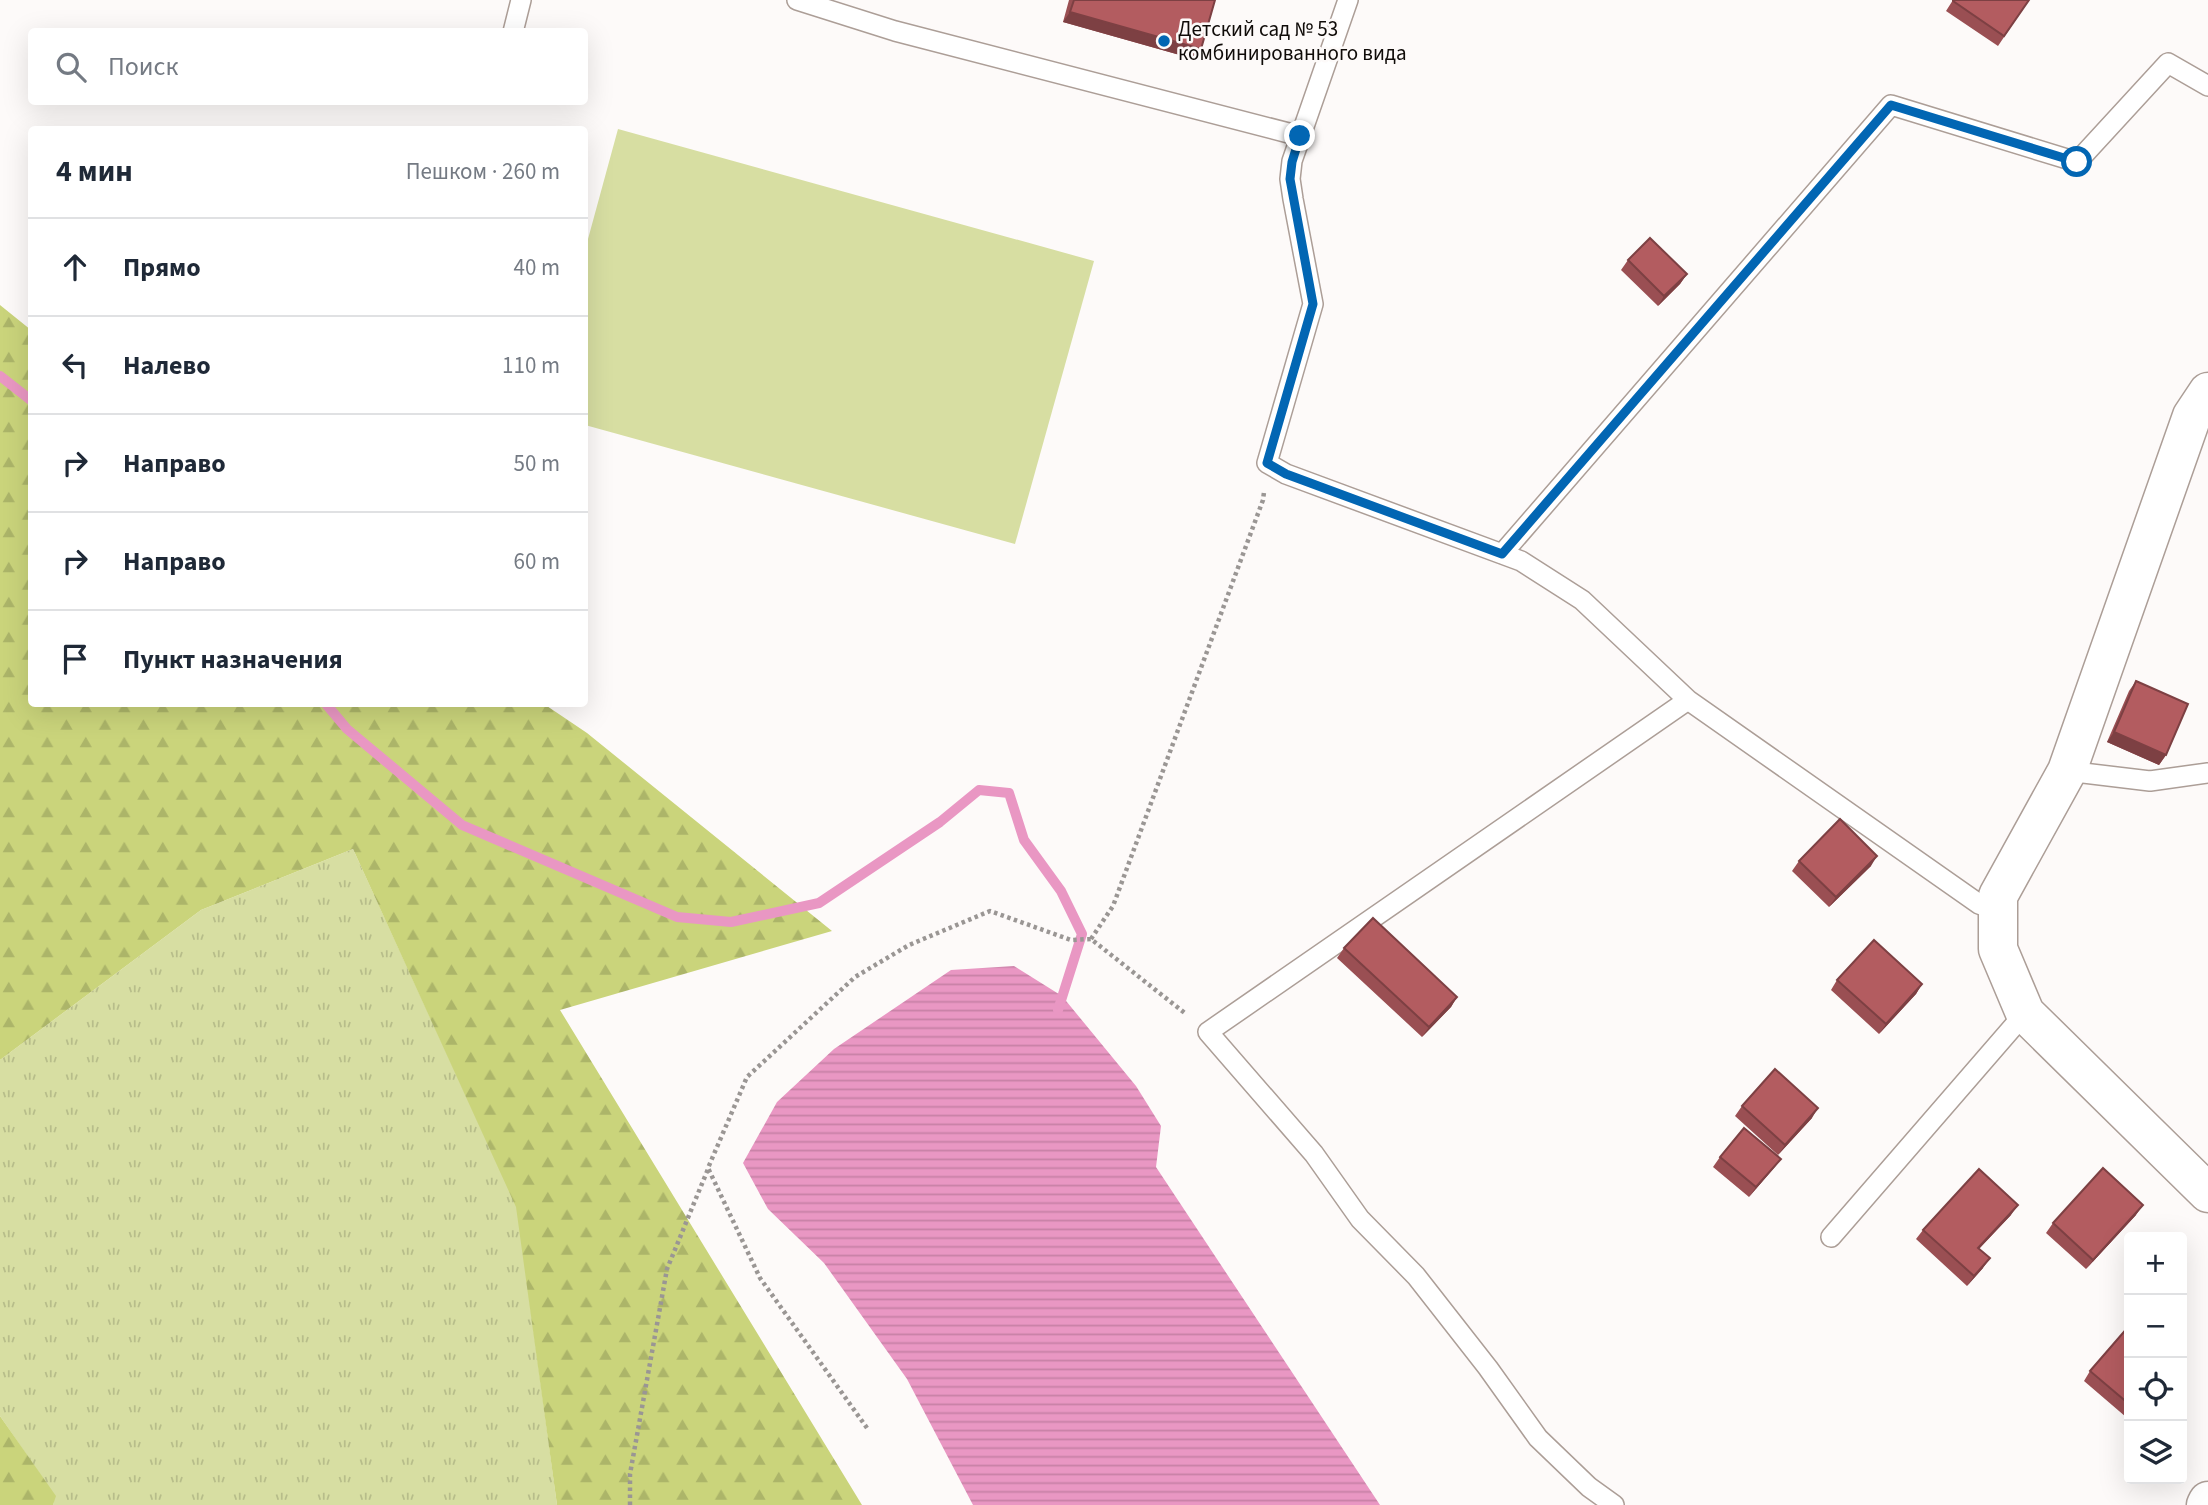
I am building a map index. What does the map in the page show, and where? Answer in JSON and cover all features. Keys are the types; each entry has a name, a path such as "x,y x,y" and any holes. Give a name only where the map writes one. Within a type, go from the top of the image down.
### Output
{"street":[{"path":"2208,391 2192,416 2067,772 1998,896 1998,949 2025,1013 2208,1193"}],"lane":[{"path":"514,28 521,0"},
{"path":"797,0 895,31 1300,136"},
{"path":"1349,0 1292,162 1290,179 1313,304 1267,463 1286,474 1521,561 1544,574 1582,600 1688,700 1979,904 1998,911"},
{"path":"1502,554 1891,105 2077,162 2168,63 2208,86"},
{"path":"1614,1505 1589,1487 1538,1438 1488,1368 1416,1276 1360,1219 1314,1154 1208,1032 1688,700"},
{"path":"2067,772 2150,781 2208,773"},
{"path":"1830,1237 2025,1013"}],"path":[{"path":"1089,939 1113,906 1118,893 1263,500 1267,463"},
{"path":"631,1505 630,1474 667,1269 708,1168 747,1077 855,977 909,945 990,911 1072,940 1089,939 1208,1032"},
{"path":"708,1168 760,1278 867,1428"}],"green space":[{"path":"618,129 1094,261 1015,544 588,426 588,239"},
{"path":"0,305 28,328 28,707 548,707 587,733 832,931 560,1010 862,1505 557,1505 516,1207 353,849 201,910 0,1060"},
{"path":"353,849 517,1207 557,1505 53,1505 55,1496 0,1416 0,1060 201,910"},
{"path":"0,1416 56,1496 53,1505 0,1505"}],"shaded area":[{"path":"1014,966 1062,996 1136,1086 1161,1126 1156,1167 1380,1505 973,1505 907,1379 824,1263 768,1209 743,1163 777,1102 834,1049 951,970"}],"building":[{"name":"Детский сад № 53 комбинированного вида","path":"1074,0 1215,0 1201,49 1070,12"},
{"path":"1953,0 2029,0 2004,36"},
{"path":"1650,238 1687,274 1664,296 1628,260"},
{"path":"2136,681 2188,704 2166,755 2114,732"},
{"path":"1840,819 1877,856 1836,897 1799,861"},
{"path":"1373,918 1457,997 1429,1027 1344,948"},
{"path":"1874,940 1922,984 1886,1024 1837,980"},
{"path":"1775,1069 1818,1108 1785,1145 1742,1106"},
{"path":"1744,1128 1781,1159 1756,1187 1720,1157"},
{"path":"2103,1168 2143,1205 2093,1260 2053,1223"},
{"path":"1979,1169 2018,1205 1978,1248 1990,1258 1974,1276 1923,1230"},
{"path":"2124,1332 2124,1400 2090,1371"}],"waterway":[{"path":"0,376 28,398"},
{"path":"329,707 347,729 462,825 677,917 731,922 819,903 940,822 979,790 1009,793 1024,840 1061,891 1082,934 1058,1010"}],"place":[{"name":"Детский сад № 53 комбинированного вида","path":"1164,41"}],"route":[{"path":"1300,136 1290,179 1313,304 1267,463 1286,474 1502,554 1891,105 2077,162"}]}
